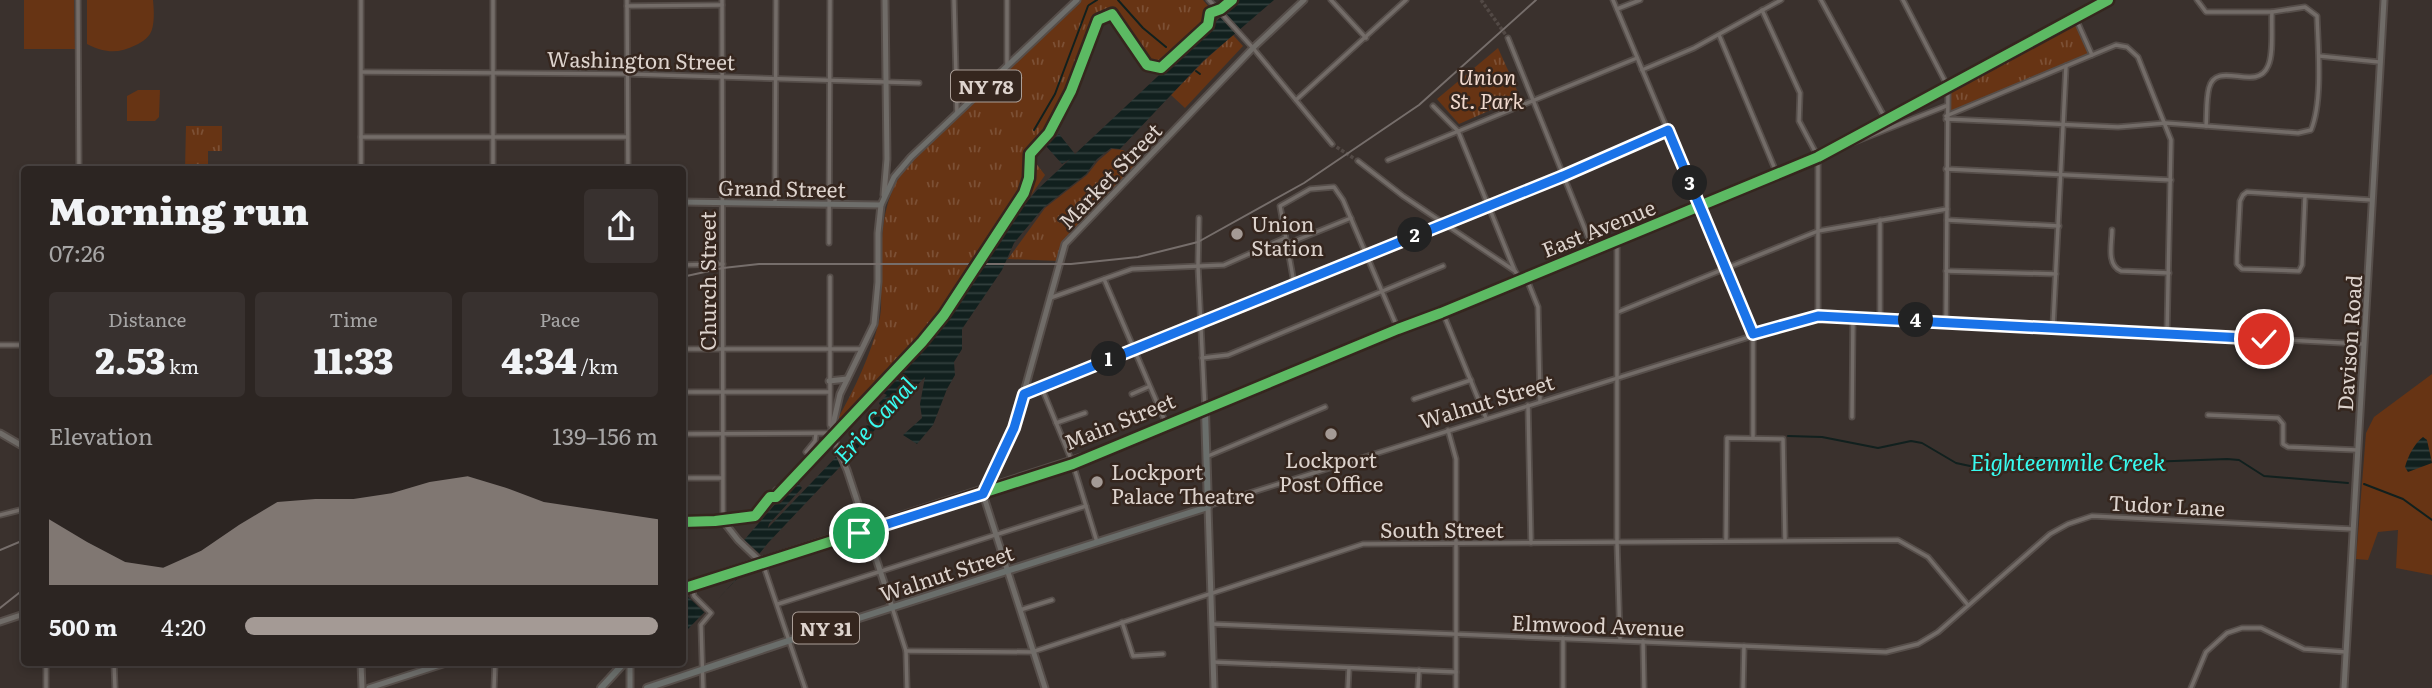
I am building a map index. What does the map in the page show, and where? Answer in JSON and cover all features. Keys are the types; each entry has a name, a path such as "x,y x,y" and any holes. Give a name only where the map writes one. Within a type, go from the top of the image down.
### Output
{"highway":[{"name":"East Avenue","path":"1205,411 1818,157 2076,19 2096,3 2108,0"},
{"path":"1205,411 1208,507"},
{"name":"Walnut Street","path":"647,688 1208,507"},
{"path":"601,688 621,666"}],"main road":[{"name":"NY 78","path":"881,205 896,174 1077,0"},
{"name":"Grand Street","path":"686,202 881,205"},
{"name":"Main Street","path":"694,585 758,561 1072,462 1205,411"},
{"name":"Main Street","path":"686,587 747,569 758,561"},
{"path":"369,688 437,666"},
{"path":"630,666 630,688"}],"street":[{"path":"78,0 79,166"},
{"path":"361,0 361,166"},
{"path":"493,166 494,0"},
{"path":"628,0 628,166"},
{"path":"775,203 776,0"},
{"path":"829,243 830,0"},
{"path":"884,195 887,159 885,0"},
{"path":"954,0 957,115"},
{"path":"1007,0 1007,66"},
{"path":"1209,0 1253,48 1332,144"},
{"name":"Market Street","path":"984,491 1014,428 1065,244 1253,48 1304,0"},
{"path":"1331,0 1366,38"},
{"path":"1296,100 1406,0"},
{"path":"1613,0 1753,334 1753,438"},
{"path":"1617,9 1640,0"},
{"path":"1642,70 1694,48 1781,0"},
{"path":"1821,0 1886,120"},
{"path":"1903,0 1948,87 1946,322"},
{"path":"1946,117 2063,126 2119,127 2166,123 2298,133 2311,130 2315,119 2319,56 2317,16 2305,8 2272,12 2206,12 2197,0"},
{"name":"Davison Road","path":"2344,688 2384,0"},
{"path":"627,6 722,2"},
{"name":"Church Street","path":"722,2 723,521"},
{"path":"1762,10 1800,93 1800,121 1818,157 1818,316"},
{"path":"2206,126 2209,86 2213,80 2219,76 2255,78 2263,75 2270,64 2272,12"},
{"path":"2076,19 2092,55"},
{"path":"1719,35 1777,174"},
{"path":"1508,38 1593,249"},
{"path":"1946,117 2116,45 2127,47 2138,57 2171,140 2167,333"},
{"path":"2319,56 2380,62"},
{"path":"1388,160 1637,58"},
{"path":"2053,327 2066,66"},
{"name":"Washington Street","path":"362,72 628,74 919,83"},
{"path":"1433,106 1458,131 1515,271"},
{"path":"1818,157 1946,106"},
{"path":"1024,394 1563,176 1668,130"},
{"path":"361,137 627,137"},
{"path":"887,159 890,173 896,174"},
{"path":"1358,161 1523,278 1538,307 1540,401"},
{"path":"1946,169 2171,180"},
{"path":"1294,283 1280,206 1310,189 1334,187 1343,200 1398,329"},
{"path":"2305,196 2302,265 2299,271 2242,269 2237,264 2240,201 2248,192 2372,200"},
{"path":"831,433 835,408 874,324 881,205"},
{"path":"1618,312 1818,230 1947,209"},
{"path":"1199,218 1198,266 1205,411"},
{"path":"1287,244 1351,218"},
{"path":"1880,220 1880,318"},
{"path":"1947,220 2059,226"},
{"path":"2112,230 2111,263 2115,269 2169,272"},
{"path":"1050,298 1132,269 1224,265 1286,237"},
{"path":"1617,240 1620,640"},
{"path":"686,265 723,264"},
{"path":"1202,358 1228,355 1443,266"},
{"path":"1946,271 2056,274"},
{"path":"830,277 831,433 847,470 906,651 907,688"},
{"path":"1104,279 1166,425"},
{"path":"1444,313 1486,418"},
{"name":"Walnut Street","path":"1208,507 1753,334 1818,316 2362,344"},
{"path":"1852,417 1853,317"},
{"path":"0,345 21,345"},
{"path":"686,349 864,349"},
{"path":"829,381 847,379"},
{"path":"1414,399 1471,380"},
{"path":"1041,386 1072,462 1097,542"},
{"path":"1132,394 1148,387"},
{"path":"686,392 829,392"},
{"path":"1528,405 1531,543"},
{"path":"1206,457 1325,407"},
{"path":"1056,423 1085,413"},
{"path":"2208,415 2278,418 2284,424 2283,444 2288,447 2357,450"},
{"path":"1448,430 1456,459 1456,688"},
{"path":"0,432 21,444"},
{"path":"686,434 831,433"},
{"path":"806,452 815,441 816,434"},
{"path":"1726,540 1727,438 1753,438 1783,439 1785,540"},
{"path":"996,467 999,478 1009,483"},
{"path":"686,478 723,478"},
{"path":"686,522 754,517 776,490"},
{"path":"984,491 995,535 1045,688"},
{"path":"778,604 1086,506"},
{"path":"1208,507 1214,688"},
{"path":"0,515 21,510"},
{"name":"Tudor Lane","path":"1968,606 2050,534 2068,524 2092,516 2352,529"},
{"path":"723,521 758,561 778,604 805,688"},
{"name":"South Street","path":"906,651 1032,652 1363,544 1898,540 1928,557 1968,606"},
{"path":"694,585 694,596 711,613 701,625 703,688"},
{"path":"1020,610 1052,600"},
{"name":"Elmwood Avenue","path":"1212,624 1886,652 1918,644 1938,632 1968,606"},
{"path":"0,622 21,615"},
{"path":"1122,622 1133,656 1163,654"},
{"path":"2191,688 2206,652 2227,633 2242,628 2260,628 2304,649 2346,652"},
{"path":"1563,638 1563,688"},
{"path":"1643,641 1644,688"},
{"path":"1743,688 1744,646"},
{"path":"1213,662 1457,672"},
{"path":"46,666 46,688"},
{"path":"114,666 115,688"},
{"path":"361,666 362,688"},
{"path":"494,688 495,666"},
{"path":"1348,688 1349,668"},
{"path":"1418,688 1419,670"}],"green space":[{"path":"24,0 74,0 75,49 24,49"},
{"path":"87,0 153,0 152,31 138,44 117,51 106,51 87,44"},
{"path":"1077,0 1203,0 1208,6 1206,19 1154,73 1116,13 1111,10 1103,12 1098,18 1070,90 1048,132 1028,153 1045,175 948,316 926,343 879,391 837,420 861,372 879,321 881,255 886,209 898,180 907,165"},
{"path":"2076,24 2088,54 1950,112 1950,91"},
{"path":"1233,35 1243,46 1185,108 1171,95"},
{"name":"Union St. Park","path":"1498,48 1520,97 1459,124 1437,99"},
{"path":"138,90 160,90 159,117 155,121 127,121 127,96"},
{"path":"186,126 222,126 222,151 208,151 208,166 185,166"},
{"path":"1112,149 1123,150 1140,165 1063,243 1059,261 1008,259 1045,208 1087,175"},
{"path":"2432,374 2432,575 2396,568 2398,530 2378,532 2368,560 2356,559 2366,433 2374,417"}],"water":[{"name":"Erie Canal","path":"1239,0 1274,0 1203,61 1120,149 1111,148 1097,159 1086,174 1044,207 1014,243 1002,270 962,329 962,349 954,362 955,375 933,425 917,444 903,435 922,418 920,404 925,377 686,631 687,596 745,539 799,477 802,488 768,528 882,409 879,403 887,395 879,391 948,316 1015,216 1037,190 1070,159 1062,164 1046,146 1059,134 1075,154"},
{"path":"2423,437 2427,440 2432,463 2408,472 2405,467 2408,459"}],"pier":[{"path":"741,537 760,554 705,613 687,596"}],"waterway":[{"name":"Eighteenmile Creek","path":"1089,5 1097,0"},
{"name":"Eighteenmile Creek","path":"1118,0 1143,28 1166,47"},
{"path":"1034,130 1055,94 1088,6"},
{"name":"Eighteenmile Creek","path":"1196,71 1200,74"},
{"name":"Eighteenmile Creek","path":"1788,436 1822,437 1878,448 1911,441 1922,443 1956,463 1970,466 2008,458 2069,458 2121,463 2227,459 2239,460 2264,476 2348,483"},
{"name":"Eighteenmile Creek","path":"2364,484 2403,499 2432,520"}],"tunnel":[{"path":"1481,0 1508,38"},
{"path":"1332,144 1358,161"}],"railway":[{"path":"686,276 759,264 1071,264 1138,257 1198,242 1304,183 1419,105 1536,0"},
{"path":"0,550 21,541"},
{"path":"0,608 21,591"}],"cycle path":[{"path":"686,522 755,516 770,497 776,497 922,342 944,315 1024,193 1029,178 1030,154 1049,133 1071,91 1098,20 1112,14 1147,65 1161,68 1208,25 1210,13 1221,9 1232,0"},
{"path":"686,588 1073,464 1441,313 1818,157 2108,0"}],"place":[{"name":"Union Station","path":"1237,234"},
{"name":"Lockport Post Office","path":"1331,434"},
{"name":"Lockport Palace Theatre","path":"1097,482"}],"route":[{"path":"859,533 983,494 1014,428 1024,394 1563,176 1668,130 1753,334 1818,316 2264,339"}]}
